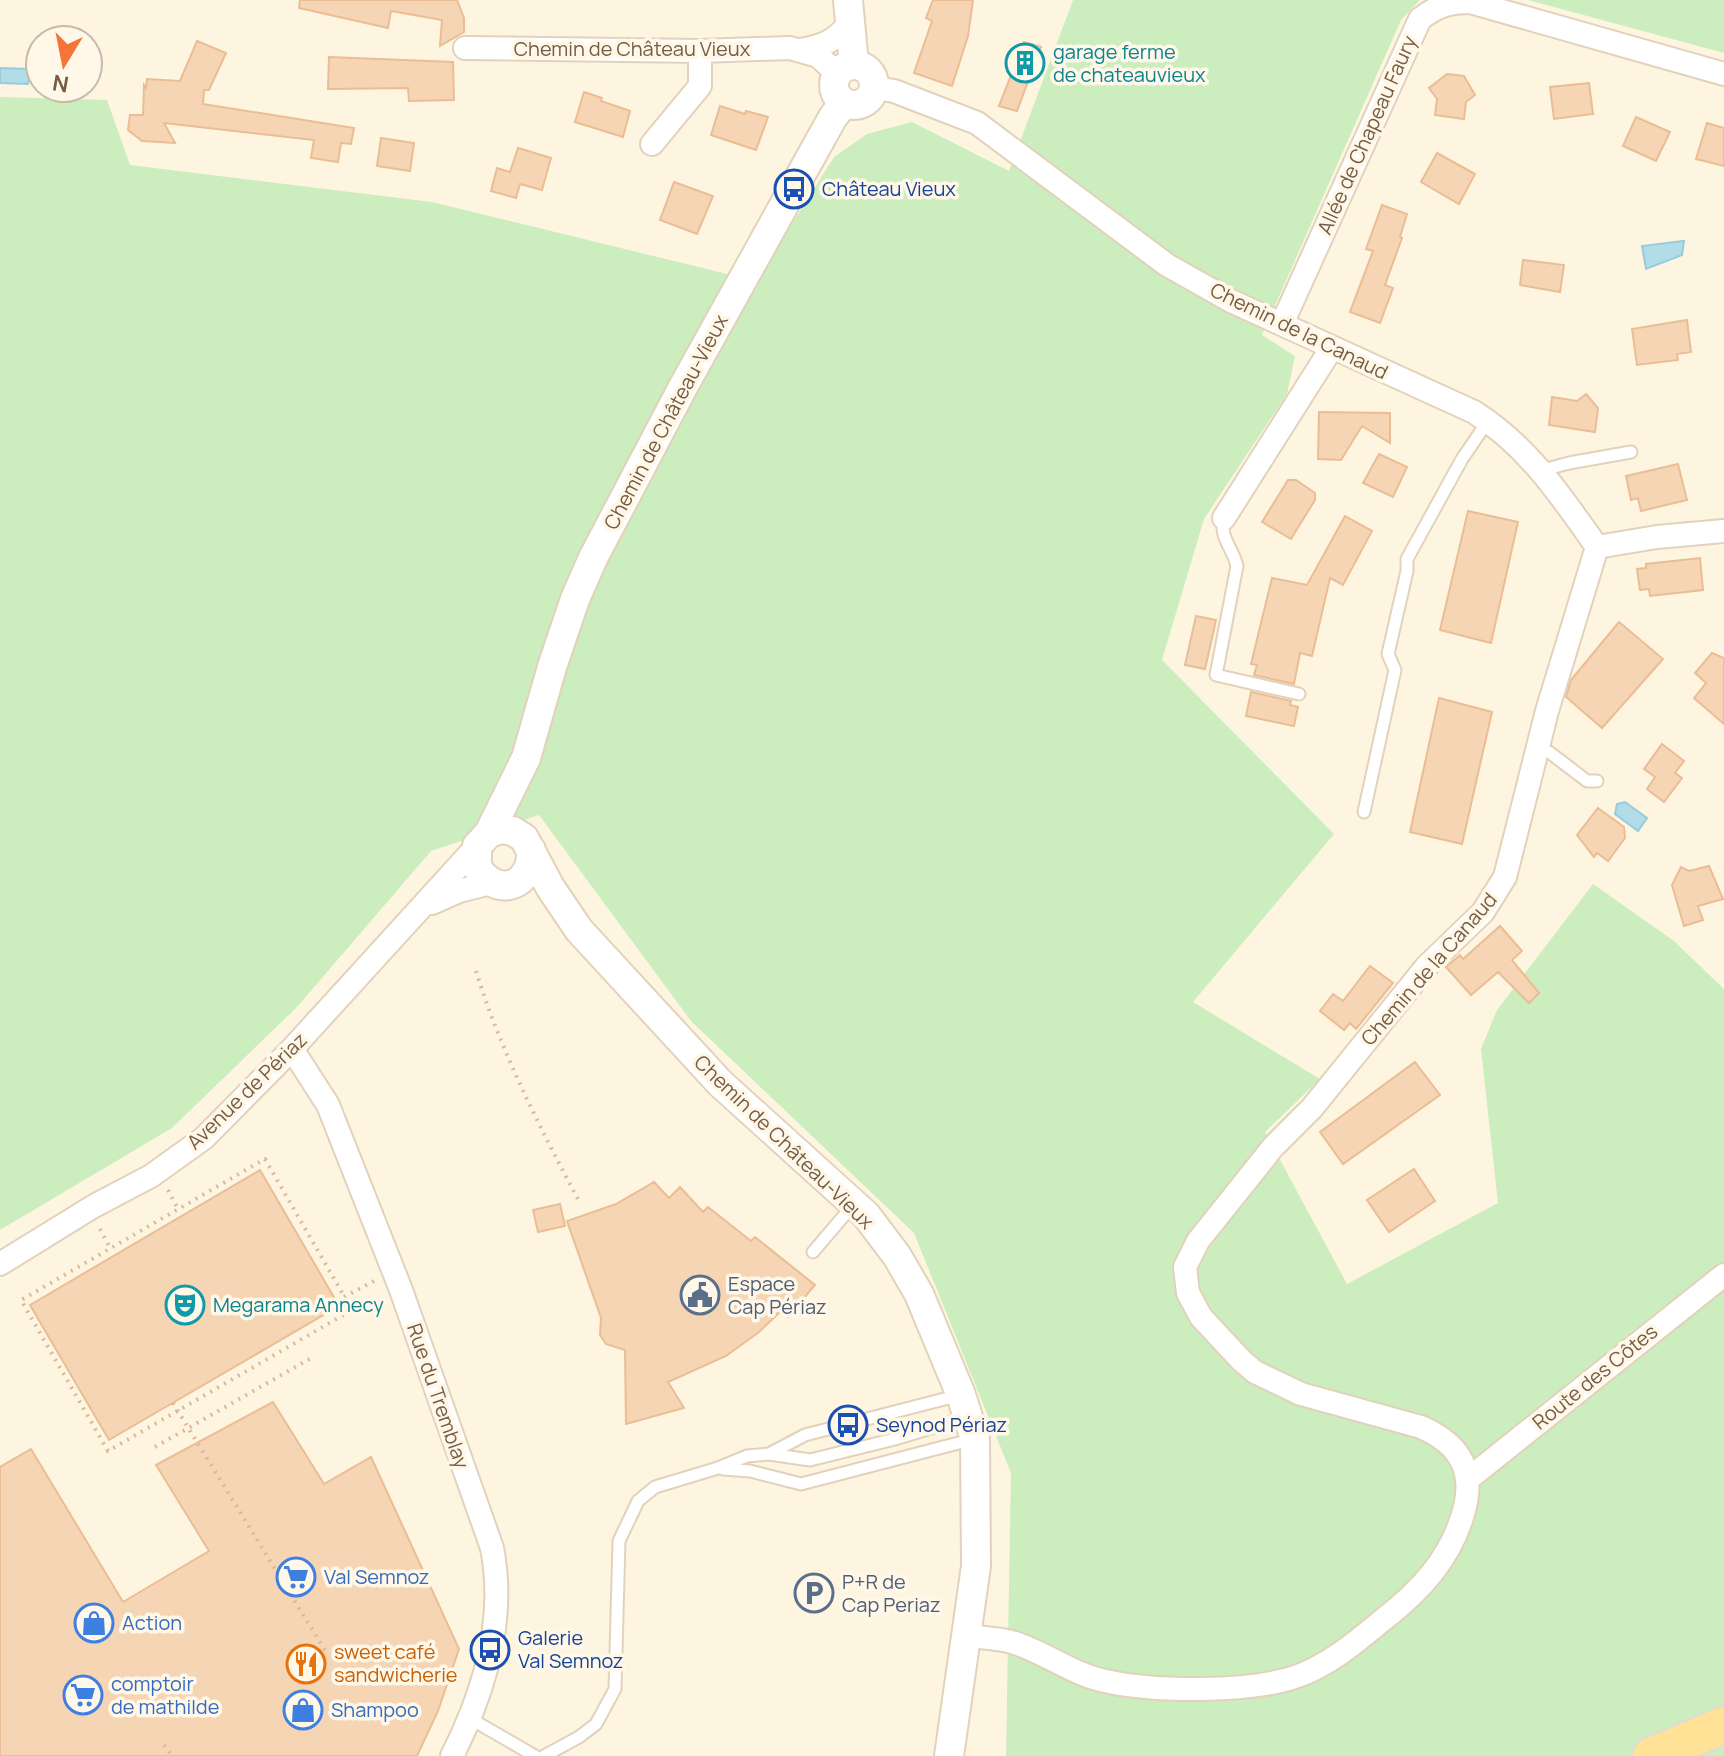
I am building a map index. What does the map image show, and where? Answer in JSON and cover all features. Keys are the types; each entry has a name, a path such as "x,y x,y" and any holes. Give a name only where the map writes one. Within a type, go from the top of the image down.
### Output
{"main road":[{"path":"1651,1756 1724,1725"}],"street":[{"name":"Allée de Chapeau Faury","path":"1282,324 1420,19 1434,8 1451,2 1470,2 1724,74"},
{"name":"Chemin de Château Vieux","path":"465,48 799,50 822,46 839,37 849,11"},
{"path":"799,50 846,70 865,68 873,77 875,88 863,104 853,106 844,103 835,89 846,70 849,11"},
{"path":"652,144 700,86 700,51"},
{"name":"Chemin de la Canaud","path":"875,88 894,91 977,123 1167,265 1231,301 1474,412 1543,470 1597,547 1537,749 1505,877 1483,912 1427,966 1312,1108 1273,1147 1198,1241 1185,1267 1188,1293 1201,1317 1255,1372 1301,1394 1436,1433 1456,1449 1467,1480"},
{"name":"Chemin de Château-Vieux","path":"483,840 526,758 561,640 593,558 683,387 833,117 844,103"},
{"path":"1224,518 1331,349"},
{"path":"1597,547 1657,537 1724,531"},
{"name":"Chemin de Château-Vieux","path":"526,758 527,844 550,887 579,930 720,1083 866,1215 897,1256 919,1294 968,1417 976,1566 949,1756"},
{"path":"501,829 513,831 527,844 531,862 527,873 518,882 498,884 477,867 483,840 501,829"},
{"name":"Avenue de Périaz","path":"0,1264 65,1222 151,1176 204,1138 292,1049 483,840"},
{"name":"Chemin de Château-Vieux","path":"498,884 531,896 579,930"},
{"name":"Avenue de Périaz","path":"424,907 459,891 498,884"},
{"name":"Rue du Tremblay","path":"292,1049 328,1105 394,1271 492,1548 497,1575 497,1601 490,1650 471,1719 452,1756"},
{"name":"Route des Côtes","path":"1467,1480 1724,1275"},
{"path":"967,1636 1014,1643 1101,1681 1151,1688 1261,1685 1297,1676 1337,1657 1409,1599 1437,1568 1463,1516 1467,1480"}],"lane":[{"path":"1364,812 1395,670 1388,654 1407,559 1462,459 1488,421"},
{"path":"1543,470 1631,452"},
{"path":"1224,518 1223,536 1235,556 1237,566 1216,675 1299,694"},
{"path":"1537,749 1549,752 1587,781 1597,781"},
{"path":"813,1252 853,1204"},
{"path":"769,1454 805,1435 968,1417"},
{"path":"544,1756 596,1724 615,1689 619,1541 638,1501 655,1487 747,1456 769,1454 810,1460 968,1417"},
{"path":"718,1468 750,1471 801,1484 968,1417"},
{"path":"471,1719 535,1756"}],"path":[{"path":"476,971 489,1012 539,1126 580,1203"},
{"path":"265,1159 352,1310 108,1451 21,1300 110,1248 265,1159"},
{"path":"172,1197 178,1209"},
{"path":"102,1233 110,1248"},
{"path":"344,1297 394,1271"},
{"path":"155,1447 313,1357"},
{"path":"173,1403 326,1652"},
{"path":"164,1745 172,1756"}],"green space":[{"path":"1073,0 1420,0 1401,20 1262,335 1295,356 1287,394 1204,519 1162,660 1334,834 1193,1002 1320,1079 1265,1132 1347,1284 1498,1203 1481,1049 1497,1010 1593,884 1674,941 1724,989 1724,1756 1006,1756 1011,1473 914,1233 691,1021 539,815 431,851 297,1007 172,1128 0,1230 0,97 24,98 24,104 104,104 104,100 107,100 130,165 432,202 756,281 834,157 867,134 912,122 1009,171"},
{"path":"1528,0 1724,0 1724,53"}],"water":[{"path":"0,68 24,69 24,84 0,83"},
{"path":"1684,241 1682,255 1646,269 1642,246"},
{"path":"1625,802 1647,818 1638,831 1615,814 1617,804"}],"building":[{"path":"300,0 457,0 464,18 464,32 440,46 442,20 391,11 388,28 299,8"},
{"path":"933,0 973,0 968,36 952,86 914,73 932,21 926,18"},
{"path":"197,41 226,53 209,90 204,90 203,104 354,128 351,144 341,143 338,162 311,158 314,140 164,123 175,143 142,141 128,130 130,115 143,115 147,79 180,81"},
{"name":"garage ferme de chateauvieux","path":"1024,42 1041,47 1017,111 999,106"},
{"path":"329,57 453,62 454,100 409,101 408,88 328,89"},
{"path":"1447,74 1464,76 1475,95 1466,102 1464,119 1435,115 1437,99 1429,88"},
{"path":"1589,83 1593,114 1554,119 1550,87"},
{"path":"584,92 630,111 623,137 575,122"},
{"path":"720,106 768,117 756,150 711,135"},
{"path":"1636,117 1670,132 1656,161 1623,146"},
{"path":"1707,123 1724,128 1724,166 1696,159"},
{"path":"381,138 414,143 410,171 377,166"},
{"path":"518,148 551,158 542,190 520,184 516,198 491,191 497,168 510,172"},
{"path":"1437,153 1475,174 1459,204 1421,182"},
{"path":"674,182 713,196 697,234 660,220"},
{"path":"1382,205 1407,214 1385,285 1393,288 1380,323 1350,312 1373,251 1366,249"},
{"path":"1523,260 1564,265 1560,292 1520,285"},
{"path":"1687,320 1691,352 1677,354 1678,360 1637,365 1632,329"},
{"path":"1586,394 1598,408 1595,432 1549,425 1552,397 1577,401"},
{"path":"1319,412 1390,413 1390,443 1362,426 1341,460 1318,459"},
{"path":"1379,454 1407,467 1393,497 1363,483"},
{"path":"1678,464 1687,500 1641,511 1638,498 1631,500 1626,476"},
{"path":"1288,480 1296,480 1315,493 1315,500 1291,539 1262,522"},
{"path":"1468,511 1518,522 1491,643 1440,630"},
{"path":"1345,516 1372,531 1343,585 1330,578 1312,656 1300,653 1294,684 1254,675 1257,665 1251,664 1272,578 1307,585"},
{"path":"1700,558 1703,590 1650,596 1649,589 1640,590 1637,569 1646,568 1646,564"},
{"path":"1196,616 1216,620 1205,669 1185,665"},
{"path":"1619,622 1663,659 1602,728 1566,697 1571,680"},
{"path":"1712,653 1724,658 1724,724 1694,698 1706,683 1695,673"},
{"path":"1251,692 1291,701 1290,705 1298,707 1294,726 1246,716"},
{"path":"1439,698 1492,712 1462,844 1410,832"},
{"path":"1662,744 1684,761 1675,773 1682,778 1664,802 1647,789 1655,777 1644,769"},
{"path":"1598,808 1624,827 1625,838 1608,861 1597,853 1594,857 1577,835"},
{"path":"1709,866 1723,899 1698,906 1703,920 1684,926 1672,885 1681,867 1689,871"},
{"path":"1500,926 1522,951 1512,960 1539,993 1529,1003 1498,972 1471,995 1446,967 1460,955 1463,959"},
{"path":"1370,966 1393,983 1356,1029 1350,1023 1344,1030 1320,1011 1333,994 1343,1001"},
{"path":"1415,1062 1440,1095 1343,1164 1320,1132"},
{"path":"1414,1169 1435,1201 1389,1232 1367,1200"},
{"name":"Megarama Annecy","path":"260,1170 339,1306 109,1440 30,1305"},
{"name":"Espace Cap Périaz","path":"654,1182 669,1198 680,1187 703,1212 708,1207 751,1241 755,1237 815,1285 788,1317 782,1310 759,1332 726,1356 668,1382 684,1408 626,1424 625,1350 606,1344 600,1335 601,1318 567,1221 616,1204"},
{"path":"560,1204 565,1226 538,1232 533,1210"},
{"name":"Val Semnoz","path":"273,1402 324,1484 371,1457 459,1649 438,1711 417,1756 0,1756 0,1467 31,1449 123,1602 209,1551 156,1465"}],"place":[{"name":"garage ferme de chateauvieux","path":"1025,63"},
{"name":"Château Vieux","path":"794,189"},
{"name":"Espace Cap Périaz","path":"700,1295"},
{"name":"Megarama Annecy","path":"185,1305"},
{"name":"Seynod Périaz","path":"848,1425"},
{"name":"Val Semnoz","path":"296,1577"},
{"name":"P+R de Cap Periaz","path":"814,1593"},
{"name":"Action","path":"94,1623"},
{"name":"Galerie Val Semnoz","path":"490,1650"},
{"name":"sweet café sandwicherie","path":"306,1664"},
{"name":"comptoir de mathilde","path":"83,1695"},
{"name":"Shampoo","path":"303,1710"}]}
